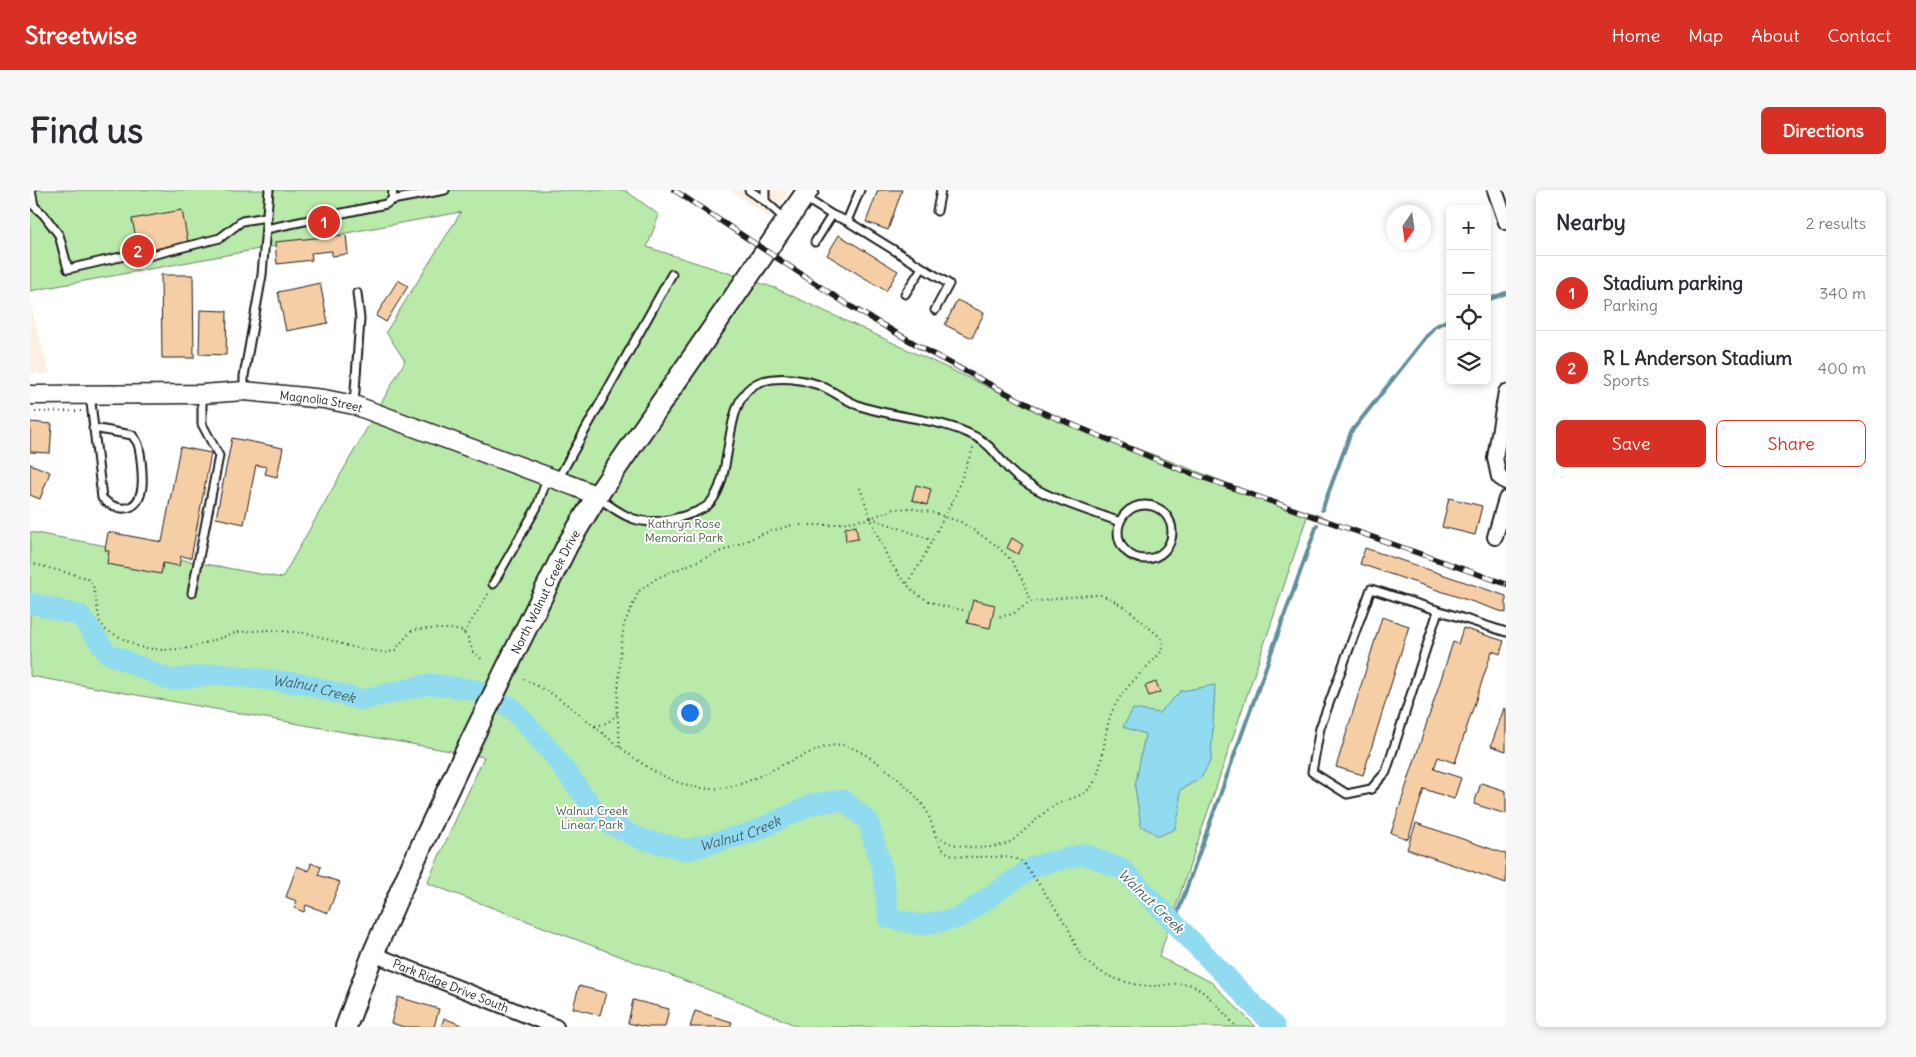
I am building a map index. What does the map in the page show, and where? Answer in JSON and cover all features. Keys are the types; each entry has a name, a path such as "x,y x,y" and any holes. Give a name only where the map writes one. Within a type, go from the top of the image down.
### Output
{"main road":[{"name":"North Walnut Creek Drive","path":"346,1027 408,874 568,544 597,496 788,221 805,193"}],"street":[{"path":"1495,190 1506,222"},
{"name":"Magnolia Street","path":"30,395 91,402 244,392 324,399 354,405 597,496"},
{"path":"1506,392 1495,458 1499,477 1506,482"},
{"path":"1495,537 1506,499"},
{"name":"Park Ridge Drive South","path":"374,954 556,1027"}],"lane":[{"path":"31,190 34,206 59,235 68,269 129,255 144,257 220,238 242,222 267,218"},
{"path":"244,392 244,376 262,276 269,190"},
{"path":"392,200 393,190"},
{"path":"266,229 386,204 392,200 445,190"},
{"path":"749,190 788,221"},
{"path":"765,190 765,201"},
{"path":"847,221 860,190"},
{"path":"937,211 942,190"},
{"path":"805,193 832,215 847,221 948,284 935,310"},
{"path":"815,242 832,215"},
{"path":"905,294 922,268"},
{"path":"494,584 553,478 672,274"},
{"path":"354,405 360,318 357,293"},
{"path":"597,496 622,515 642,521 658,522 685,516 709,505 721,486 731,430 737,408 747,389 762,381 785,378 818,385 862,407 942,423 977,437 993,449 1016,476 1051,497 1120,522"},
{"path":"192,593 218,456 202,424 202,394"},
{"path":"91,402 93,428 102,498 110,506 119,509 126,508 139,498 142,489 138,443 132,435 93,428"},
{"path":"1144,504 1154,506 1162,510 1169,517 1173,536 1170,545 1156,557 1138,559 1130,555 1120,542 1118,534 1120,522 1128,510 1135,506 1144,504"},
{"path":"1438,611 1386,772 1371,789 1347,794 1312,772 1320,728 1371,589 1506,632"}],"path":[{"path":"30,412 91,402"},
{"path":"907,584 921,562 954,498 977,437"},
{"path":"860,488 883,550 912,590 929,601 963,610"},
{"path":"620,748 618,712 621,648 624,624 639,591 657,578 765,533 792,525 828,525 870,518 894,509 910,508 944,516 968,527 996,545 1011,560 1024,581 1030,602"},
{"path":"870,518 932,540"},
{"path":"30,563 87,578 93,586 100,622 106,630 139,647 162,650 190,648 238,632 270,630 306,633 372,652 388,653 395,650 411,631 420,629 450,629 462,631 468,638 473,652 484,661"},
{"path":"464,634 494,584"},
{"path":"937,836 950,843 966,846 1001,846 1012,841 1052,807 1086,792 1092,785 1102,757 1110,716 1115,704 1161,652 1163,647 1161,638 1129,610 1111,599 1100,595 1030,602 1013,614 997,616"},
{"path":"524,679 560,699 635,760 672,781 714,790 741,784 820,747 841,744 859,751 873,759 919,797 928,813 940,845 947,852 967,856 1013,858 1026,866 1067,926 1084,960 1101,972 1119,980 1151,986 1186,984 1199,988 1237,1027"},
{"path":"595,726 605,724 613,719 618,712"}],"shaded area":[{"path":"729,190 790,190 771,219"},
{"path":"30,302 50,374 30,374"}],"green space":[{"name":"Kathryn Rose Memorial Park","path":"30,190 625,190 659,215 647,247 775,288 1042,412 1308,514 1159,957 1211,982 1256,1027 799,1027 746,1004 427,883 484,757 30,676 30,532 282,578 405,361 386,332 461,212 30,291"}],"water":[{"path":"1215,685 1211,760 1201,778 1180,790 1180,808 1175,829 1159,836 1141,826 1135,787 1145,734 1123,727 1133,709 1159,713 1181,691"}],"building":[{"path":"878,190 902,190 888,230 866,222"},
{"path":"182,210 188,243 139,252 132,219"},
{"path":"346,235 348,254 332,256 332,251 311,253 312,260 277,264 275,242"},
{"path":"839,235 898,271 886,291 827,255"},
{"path":"161,275 193,275 194,358 162,358"},
{"path":"398,280 408,286 386,322 376,316"},
{"path":"320,283 328,323 286,331 278,292"},
{"path":"957,300 984,313 972,338 945,325"},
{"path":"200,310 227,311 226,355 199,354"},
{"path":"30,422 52,424 50,453 30,452"},
{"path":"232,438 283,448 277,477 265,474 267,467 256,465 244,524 216,518"},
{"path":"180,447 211,453 191,558 181,556 179,566 163,563 161,574 107,564 109,551 105,550 108,532 162,542"},
{"path":"30,464 50,472 40,499 30,495"},
{"path":"916,485 931,489 927,505 912,500"},
{"path":"1449,498 1482,506 1475,535 1442,527"},
{"path":"856,526 858,539 846,541 845,528"},
{"path":"1012,538 1023,545 1018,554 1007,548"},
{"path":"1365,548 1506,596 1506,613 1360,564"},
{"path":"973,600 995,605 990,628 967,623"},
{"path":"1382,617 1409,626 1363,775 1336,767"},
{"path":"1463,628 1504,641 1500,654 1492,651 1455,763 1438,757 1434,769 1461,778 1454,799 1424,789 1408,839 1391,833 1453,642 1458,644"},
{"path":"1156,682 1160,692 1149,696 1145,686"},
{"path":"1504,708 1506,709 1506,751 1491,746"},
{"path":"1481,783 1506,791 1506,814 1474,804"},
{"path":"1416,823 1506,854 1506,883 1407,849"},
{"path":"311,863 321,867 318,875 340,882 328,913 306,905 304,912 294,908 297,901 286,897 297,866 309,871"},
{"path":"579,986 606,993 600,1015 573,1008"},
{"path":"398,997 439,1009 434,1027 404,1027 391,1023"},
{"path":"633,1000 669,1009 665,1027 646,1027 628,1023"},
{"path":"695,1011 732,1022 730,1027 690,1027"},
{"path":"444,1018 466,1027 441,1027"}],"waterway":[{"path":"1491,299 1506,293"},
{"path":"1322,510 1351,432 1434,327 1446,321"},
{"path":"1174,923 1317,525"},
{"name":"Walnut Creek","path":"30,603 81,616 107,653 170,680 218,674 304,684 361,700 429,684 475,690 512,708 551,752 603,821 641,839 687,850 753,832 813,804 843,800 868,821 882,869 889,918 921,925 959,918 1034,866 1085,854 1123,870 1275,1027"}],"railway":[{"path":"674,190 848,305 931,353 1042,412 1179,469 1506,584"}],"place":[{"name":"Stadium parking","path":"324,222"},
{"name":"R L Anderson Stadium","path":"138,251"}],"park label":[{"name":"Walnut Creek Linear Park","path":"592,817"}]}
